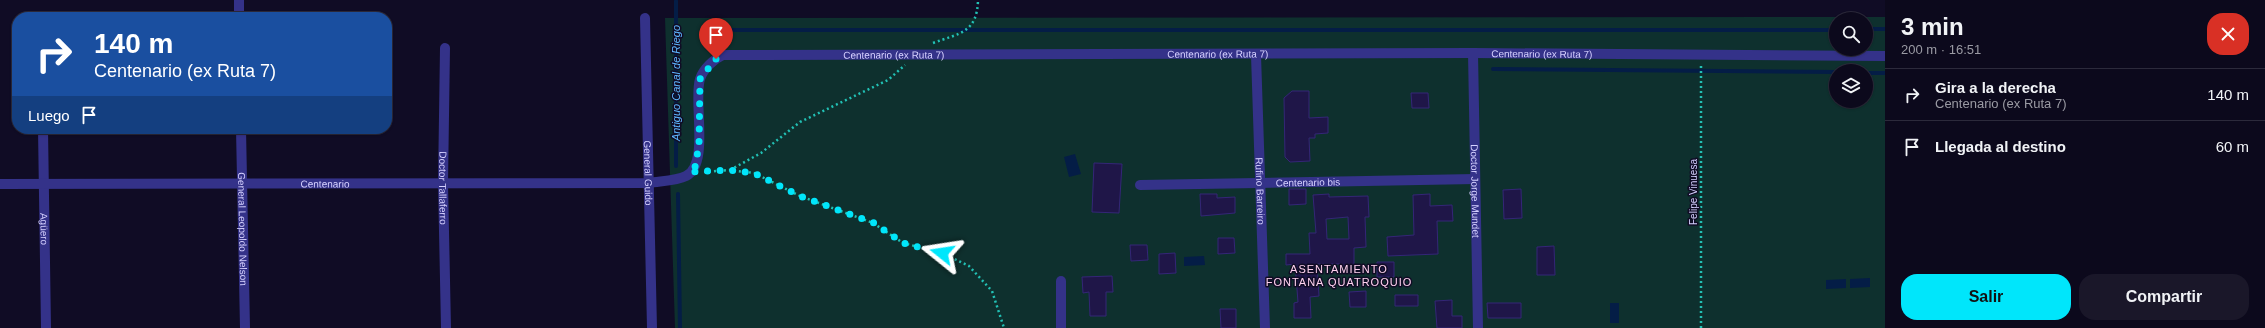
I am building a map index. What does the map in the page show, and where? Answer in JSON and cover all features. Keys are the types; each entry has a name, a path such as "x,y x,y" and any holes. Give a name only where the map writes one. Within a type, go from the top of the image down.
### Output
{"street":[{"path":"239,0 239,12"},
{"name":"General Guido","path":"645,18 652,328"},
{"name":"Doctor Tallaferro","path":"445,48 443,183 446,328"},
{"name":"Centenario (ex Ruta 7)","path":"690,172 695,167 699,145 700,79 716,59 723,55 1256,55 1473,53 1885,56"},
{"name":"Doctor Jorge Mundet","path":"1473,53 1478,328"},
{"name":"Rufino Barreiro","path":"1256,55 1265,328"},
{"name":"Agüero","path":"43,134 46,328"},
{"name":"General Leopoldo Nelson","path":"241,134 245,328"},
{"path":"649,183 685,176 690,172"},
{"name":"Centenario bis","path":"1140,185 1261,181 1475,179"},
{"name":"Centenario","path":"0,184 649,183"},
{"path":"1060,281 1061,328"}],"path":[{"path":"729,170 761,153 800,122 888,80 926,46 967,30 976,18 978,0"},
{"name":"Felipe Vinuesa","path":"1701,55 1701,328"},
{"path":"690,172 729,170 754,173 800,196 874,223 903,243 942,253 969,266 992,291 1004,328"}],"green space":[{"path":"1829,17 1829,56 1873,56 1873,17 1885,17 1885,328 675,328 665,18"}],"water":[{"path":"1075,154 1081,174 1069,177 1064,157"},
{"path":"1204,256 1205,265 1184,266 1184,257"},
{"path":"1870,278 1870,287 1850,288 1850,279"},
{"path":"1846,279 1846,288 1826,289 1826,280"},
{"path":"1610,303 1619,303 1619,323 1610,323"}],"building":[{"path":"1292,91 1309,91 1309,118 1328,117 1328,133 1315,134 1315,138 1309,138 1310,161 1290,162 1285,157 1284,98"},
{"path":"1411,93 1428,93 1429,108 1412,108"},
{"path":"1094,163 1122,164 1119,213 1092,212"},
{"path":"1289,189 1306,189 1306,204 1289,205"},
{"path":"1521,189 1522,218 1504,219 1503,190"},
{"path":"1200,194 1217,194 1217,198 1235,197 1235,213 1201,216"},
{"path":"1329,194 1329,197 1368,196 1369,217 1365,217 1366,247 1354,248 1354,273 1340,273 1340,264 1317,264 1319,296 1310,297 1311,318 1294,318 1294,303 1298,302 1295,264 1286,265 1286,254 1310,254 1309,233 1316,233 1313,195","holes":["1348,217 1349,239 1327,239 1326,219"]},
{"path":"1430,194 1430,206 1452,205 1453,221 1437,221 1438,254 1388,256 1387,237 1414,235 1413,195"},
{"path":"1218,238 1234,238 1235,253 1218,254"},
{"path":"1130,245 1147,245 1148,260 1131,261"},
{"path":"1554,246 1555,275 1537,275 1537,247"},
{"path":"1175,253 1176,273 1159,274 1159,254"},
{"path":"1377,262 1394,262 1394,277 1377,277"},
{"path":"1112,276 1113,292 1106,292 1106,316 1090,316 1089,292 1083,293 1082,277"},
{"path":"1366,291 1366,307 1350,307 1349,292"},
{"path":"1395,295 1418,295 1418,306 1395,306"},
{"path":"1452,300 1452,316 1462,316 1462,328 1437,328 1435,301"},
{"path":"1487,303 1521,303 1521,318 1488,318"},
{"path":"1220,309 1236,309 1236,328 1221,328"}],"waterway":[{"name":"Antiguo Canal de Riego","path":"676,1 676,166"},
{"path":"1873,29 1885,29"},
{"path":"709,30 1829,30"},
{"path":"1493,69 1829,72"},
{"path":"1873,73 1885,73"},
{"name":"Antiguo Canal de Riego","path":"678,194 680,328"}],"district":[{"name":"ASENTAMIENTO FONTANA QUATROQUIO","path":"1339,275"}],"route":[{"path":"716,59 704,71 700,79 699,145 695,167 690,172 729,170 754,173 800,196 874,223 903,243 942,253"}]}
